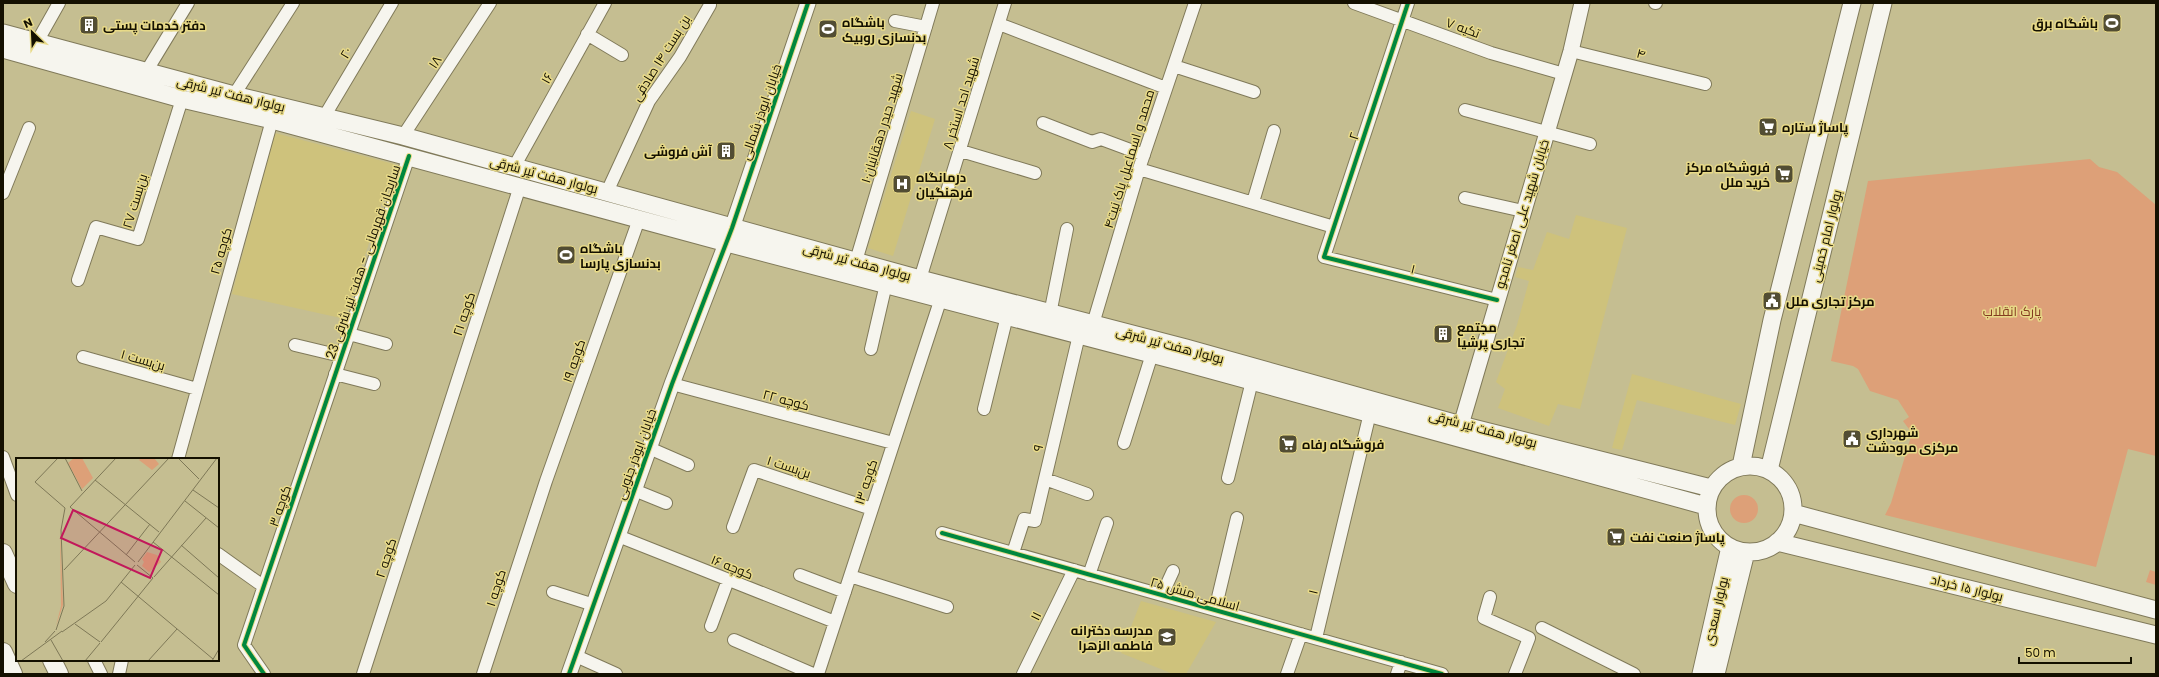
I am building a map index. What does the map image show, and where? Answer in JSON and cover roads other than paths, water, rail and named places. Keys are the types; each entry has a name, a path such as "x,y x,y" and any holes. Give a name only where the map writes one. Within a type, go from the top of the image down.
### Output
{"main road":[{"path":"1741,466 1772,320 1852,3"},
{"name":"بولوار امام خمینی","path":"1769,470 1883,3"},
{"name":"بولوار هفت تیر شرقی","path":"3,33 234,95 403,136 607,192 729,235 886,284 1152,354 1184,355 1711,488"},
{"name":"بولوار هفت تیر شرقی","path":"3,49 182,99 272,120 639,219 729,235 856,262 920,280 1093,324 1184,355 1252,381 1311,399 1370,413 1706,506"},
{"path":"361,144 367,127"},
{"path":"1741,466 1755,466 1769,470 1780,477 1788,488 1792,500 1793,512 1790,523 1777,542 1768,548 1746,552 1730,547 1716,537 1708,522 1706,506 1711,488 1719,478 1729,470 1741,466"},
{"path":"1793,512 2156,610"},
{"name":"بولوار ۱۵ خرداد","path":"1777,542 2156,635"},
{"name":"بولوار سعدی","path":"1701,674 1730,547"},
{"name":"بولوار سعدی","path":"1716,674 1746,552"},
{"path":"3,553 16,582"},
{"path":"3,652 13,674"},
{"path":"52,661 59,674"}],"street":[{"path":"37,42 59,3"},
{"path":"146,72 188,3"},
{"path":"234,95 293,3"},
{"name":"۲۰","path":"324,117 392,3"},
{"name":"۱۸","path":"403,136 490,3"},
{"name":"۱۶","path":"514,167 605,3"},
{"name":"خیابان ابوذر شمالی","path":"729,235 808,3"},
{"name":"شهید حیدر دهقانیان۱۰","path":"856,262 933,3"},
{"name":"شهید احد استخر ۸","path":"920,280 961,151 1005,3"},
{"name":"محمد و اسماعیل پاک نیت۴","path":"1093,324 1139,169 1195,3"},
{"name":"تکیه ۷","path":"1354,3 1491,53 1564,74"},
{"name":"۲","path":"1324,257 1408,3"},
{"name":"خیابان شهید علی اصغر نامجو","path":"1461,425 1571,51 1582,3"},
{"name":"بن بست ۱۴ صادقی","path":"607,192 649,101 680,57 710,5"},
{"path":"895,21 926,27"},
{"path":"999,24 1166,88"},
{"path":"587,34 622,55"},
{"name":"۴","path":"1571,51 1705,84"},
{"path":"1174,66 1254,92"},
{"name":"بن‌بست ۲۷","path":"78,280 96,226 138,239 182,99"},
{"path":"1465,110 1547,131 1590,144"},
{"name":"کوچه ۲۵","path":"178,458 196,389 272,120"},
{"path":"1043,123 1092,142 1101,139 1144,155"},
{"path":"3,193 29,128"},
{"path":"1253,202 1274,131"},
{"path":"961,151 1035,173"},
{"name":"ساریجان قهرمانی - هفت تیر شرقی 23","path":"335,374 409,156"},
{"path":"1139,169 1334,226"},
{"name":"کوچه ۲۱","path":"436,450 520,186"},
{"path":"1465,198 1523,211"},
{"name":"کوچه ۱۹","path":"536,512 639,219"},
{"path":"1050,314 1067,229"},
{"name":"خیابان ابوذر جنوبی","path":"569,674 672,384 729,235"},
{"name":"۱","path":"1324,257 1497,300"},
{"path":"871,350 886,284"},
{"name":"کوچه ۱۳","path":"818,674 941,298"},
{"path":"984,409 1007,316"},
{"path":"349,334 386,344"},
{"name":"۹","path":"1013,553 1024,519 1035,521 1078,335"},
{"path":"295,346 341,356"},
{"path":"1124,443 1152,354"},
{"name":"بن‌بست ۱","path":"83,358 196,389"},
{"path":"335,374 374,384"},
{"name":"کوچه ۳","path":"264,674 244,645 335,374"},
{"path":"1228,478 1252,381"},
{"name":"کوچه ۲۲","path":"672,384 893,443"},
{"name":"۱","path":"1316,638 1370,413"},
{"path":"649,448 688,465"},
{"name":"کوچه ۲","path":"363,674 436,450"},
{"path":"3,458 16,492"},
{"name":"بن‌بست ۱","path":"733,527 754,470 872,509"},
{"path":"1045,479 1087,494"},
{"path":"634,490 666,503"},
{"name":"کوچه ۱","path":"482,674 536,512"},
{"path":"1214,610 1237,518"},
{"path":"1090,575 1107,523"},
{"name":"اسلامی منش ۲۵","path":"942,533 1442,674"},
{"name":"کوچه ۱۶","path":"618,536 835,622"},
{"path":"219,555 263,586"},
{"name":"۱۱","path":"1023,674 1074,570"},
{"path":"1162,595 1173,571"},
{"path":"800,575 845,592"},
{"path":"850,576 947,606"},
{"path":"711,626 728,580"},
{"path":"553,592 594,605"},
{"path":"1490,597 1484,618 1529,638 1515,674"},
{"path":"1542,628 1634,674"},
{"path":"1287,674 1301,634"},
{"path":"734,640 813,674"},
{"path":"576,656 616,674"},
{"path":"94,661 101,674"},
{"path":"119,674 122,661"},
{"path":"1396,674 1401,662"}],"place":[{"name":"باشگاه برق","path":"2112,23"},
{"name":"دفتر خدمات پستی","path":"89,25"},
{"name":"باشگاه بدنسازی روبیک","path":"828,29"},
{"name":"پاساژ ستاره","path":"1768,127"},
{"name":"آش فروشی","path":"726,151"},
{"name":"فروشگاه مرکز خرید ملل","path":"1784,174"},
{"name":"درمانگاه فرهنگیان","path":"902,184"},
{"name":"باشگاه بدنسازی پارسا","path":"566,255"},
{"name":"مرکز تجاری ملل","path":"1772,301"},
{"name":"مجتمع تجاری پرشیا","path":"1443,334"},
{"name":"شهرداری مرکزی مرودشت","path":"1852,439"},
{"name":"فروشگاه رفاه","path":"1288,444"},
{"name":"پاساژ صنعت نفت","path":"1616,537"},
{"name":"مدرسه دخترانه فاطمه الزهرا","path":"1167,637"}],"park label":[{"name":"پارک انقلاب","path":"2012,311"}]}
